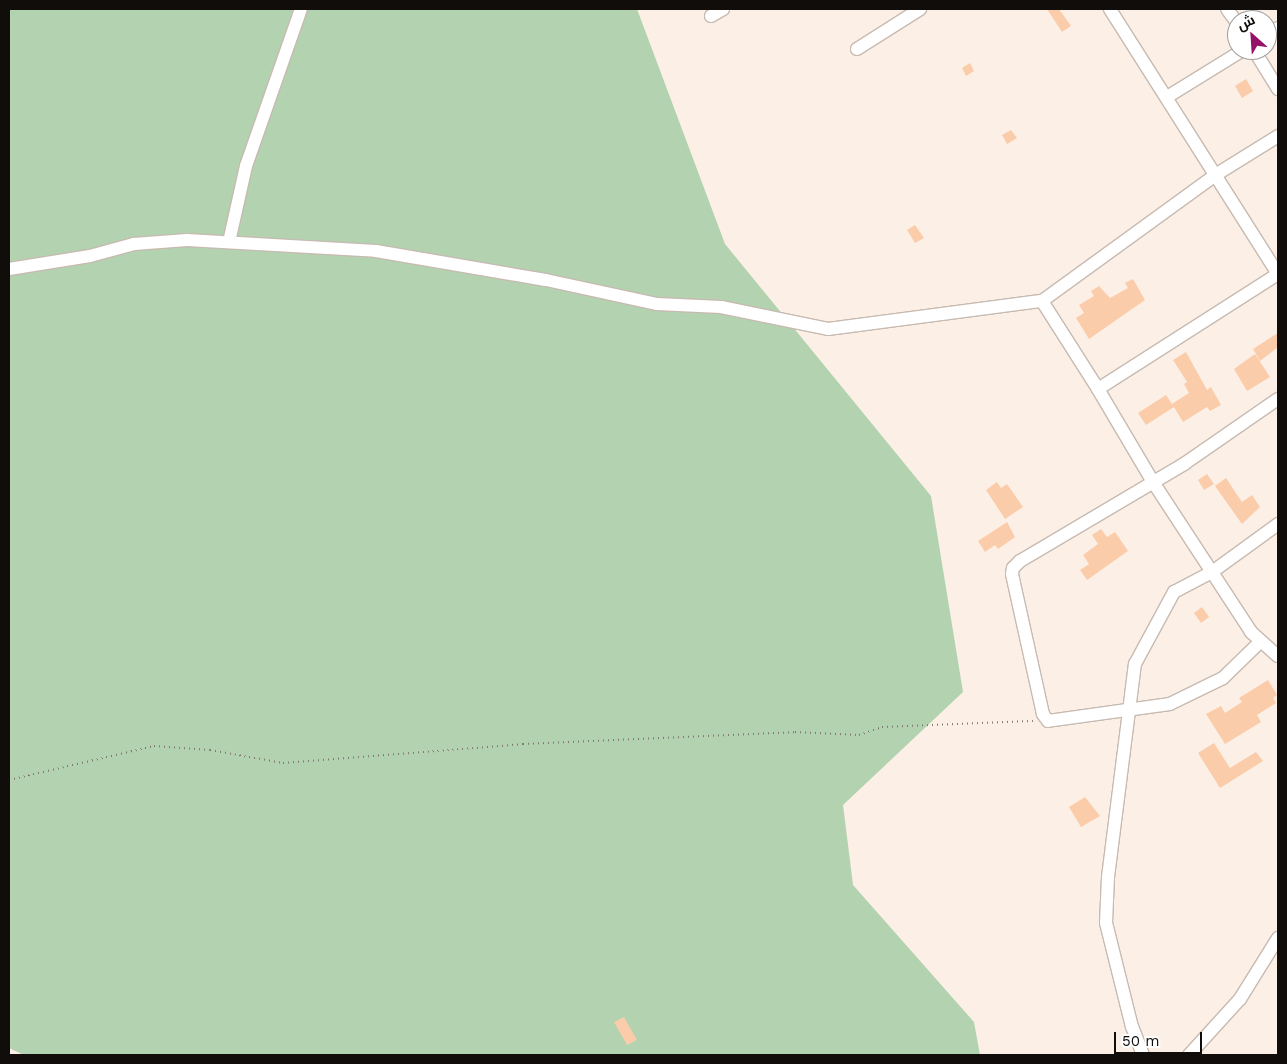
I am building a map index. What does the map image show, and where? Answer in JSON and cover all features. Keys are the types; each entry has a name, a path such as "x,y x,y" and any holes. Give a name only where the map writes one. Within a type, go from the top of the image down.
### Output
{"street":[{"path":"228,242 246,166 301,9"},
{"path":"711,16 723,9"},
{"path":"857,49 920,9"},
{"path":"1098,389 1278,274 1110,9"},
{"path":"1167,98 1227,60"},
{"path":"1260,60 1278,88"},
{"path":"9,269 90,256 134,244 187,240 376,252 546,280 656,304 721,307 828,329 1042,301 1216,174 1278,136"},
{"path":"1042,301 1098,389 1153,482 1212,572 1260,642 1278,656"},
{"path":"1260,642 1223,678 1207,688 1170,704 1048,720 1044,714 1013,568 1153,482 1278,399"},
{"path":"1143,1055 1132,1027 1106,923 1110,867 1132,710 1135,664 1174,592 1212,572 1278,524"},
{"path":"1189,1055 1240,999 1278,938"}],"path":[{"path":"9,780 154,746 210,750 283,763 523,744 795,732 859,735 882,726 1048,720"}],"green space":[{"path":"9,9 637,9 725,244 931,496 963,692 843,805 853,885 974,1022 980,1055 24,1055 9,1048"}],"building":[{"path":"1047,9 1059,9 1071,26 1062,32"},
{"path":"970,63 974,71 966,76 962,68"},
{"path":"1246,79 1253,91 1242,98 1235,86"},
{"path":"1011,130 1017,138 1007,144 1002,135"},
{"path":"915,225 924,238 915,243 907,230"},
{"path":"1133,279 1145,300 1089,339 1076,318 1084,313 1079,305 1094,296 1091,291 1099,286 1110,298 1128,288 1125,283"},
{"path":"1278,333 1278,347 1260,361 1253,349"},
{"path":"1186,352 1207,390 1211,387 1221,405 1210,411 1207,407 1183,422 1174,407 1146,425 1138,413 1166,395 1172,404 1189,393 1184,384 1187,382 1173,360"},
{"path":"1255,354 1270,377 1247,391 1234,369"},
{"path":"1207,474 1214,484 1204,490 1198,480"},
{"path":"1226,478 1242,502 1252,495 1260,507 1242,524 1215,486"},
{"path":"997,482 1001,488 1007,484 1023,507 1005,519 986,490"},
{"path":"1007,522 1015,537 998,549 995,545 985,552 978,541"},
{"path":"1101,529 1107,537 1115,532 1128,551 1087,580 1080,570 1089,564 1083,555 1098,544 1092,535"},
{"path":"1202,607 1209,617 1201,623 1194,613"},
{"path":"1268,680 1277,695 1273,698 1276,703 1257,715 1261,722 1225,744 1206,714 1221,706 1225,713 1242,702 1239,698"},
{"path":"1214,743 1230,768 1256,752 1263,761 1220,788 1198,753"},
{"path":"1085,797 1100,816 1081,827 1069,807"},
{"path":"624,1017 637,1040 627,1045 614,1022"}]}
